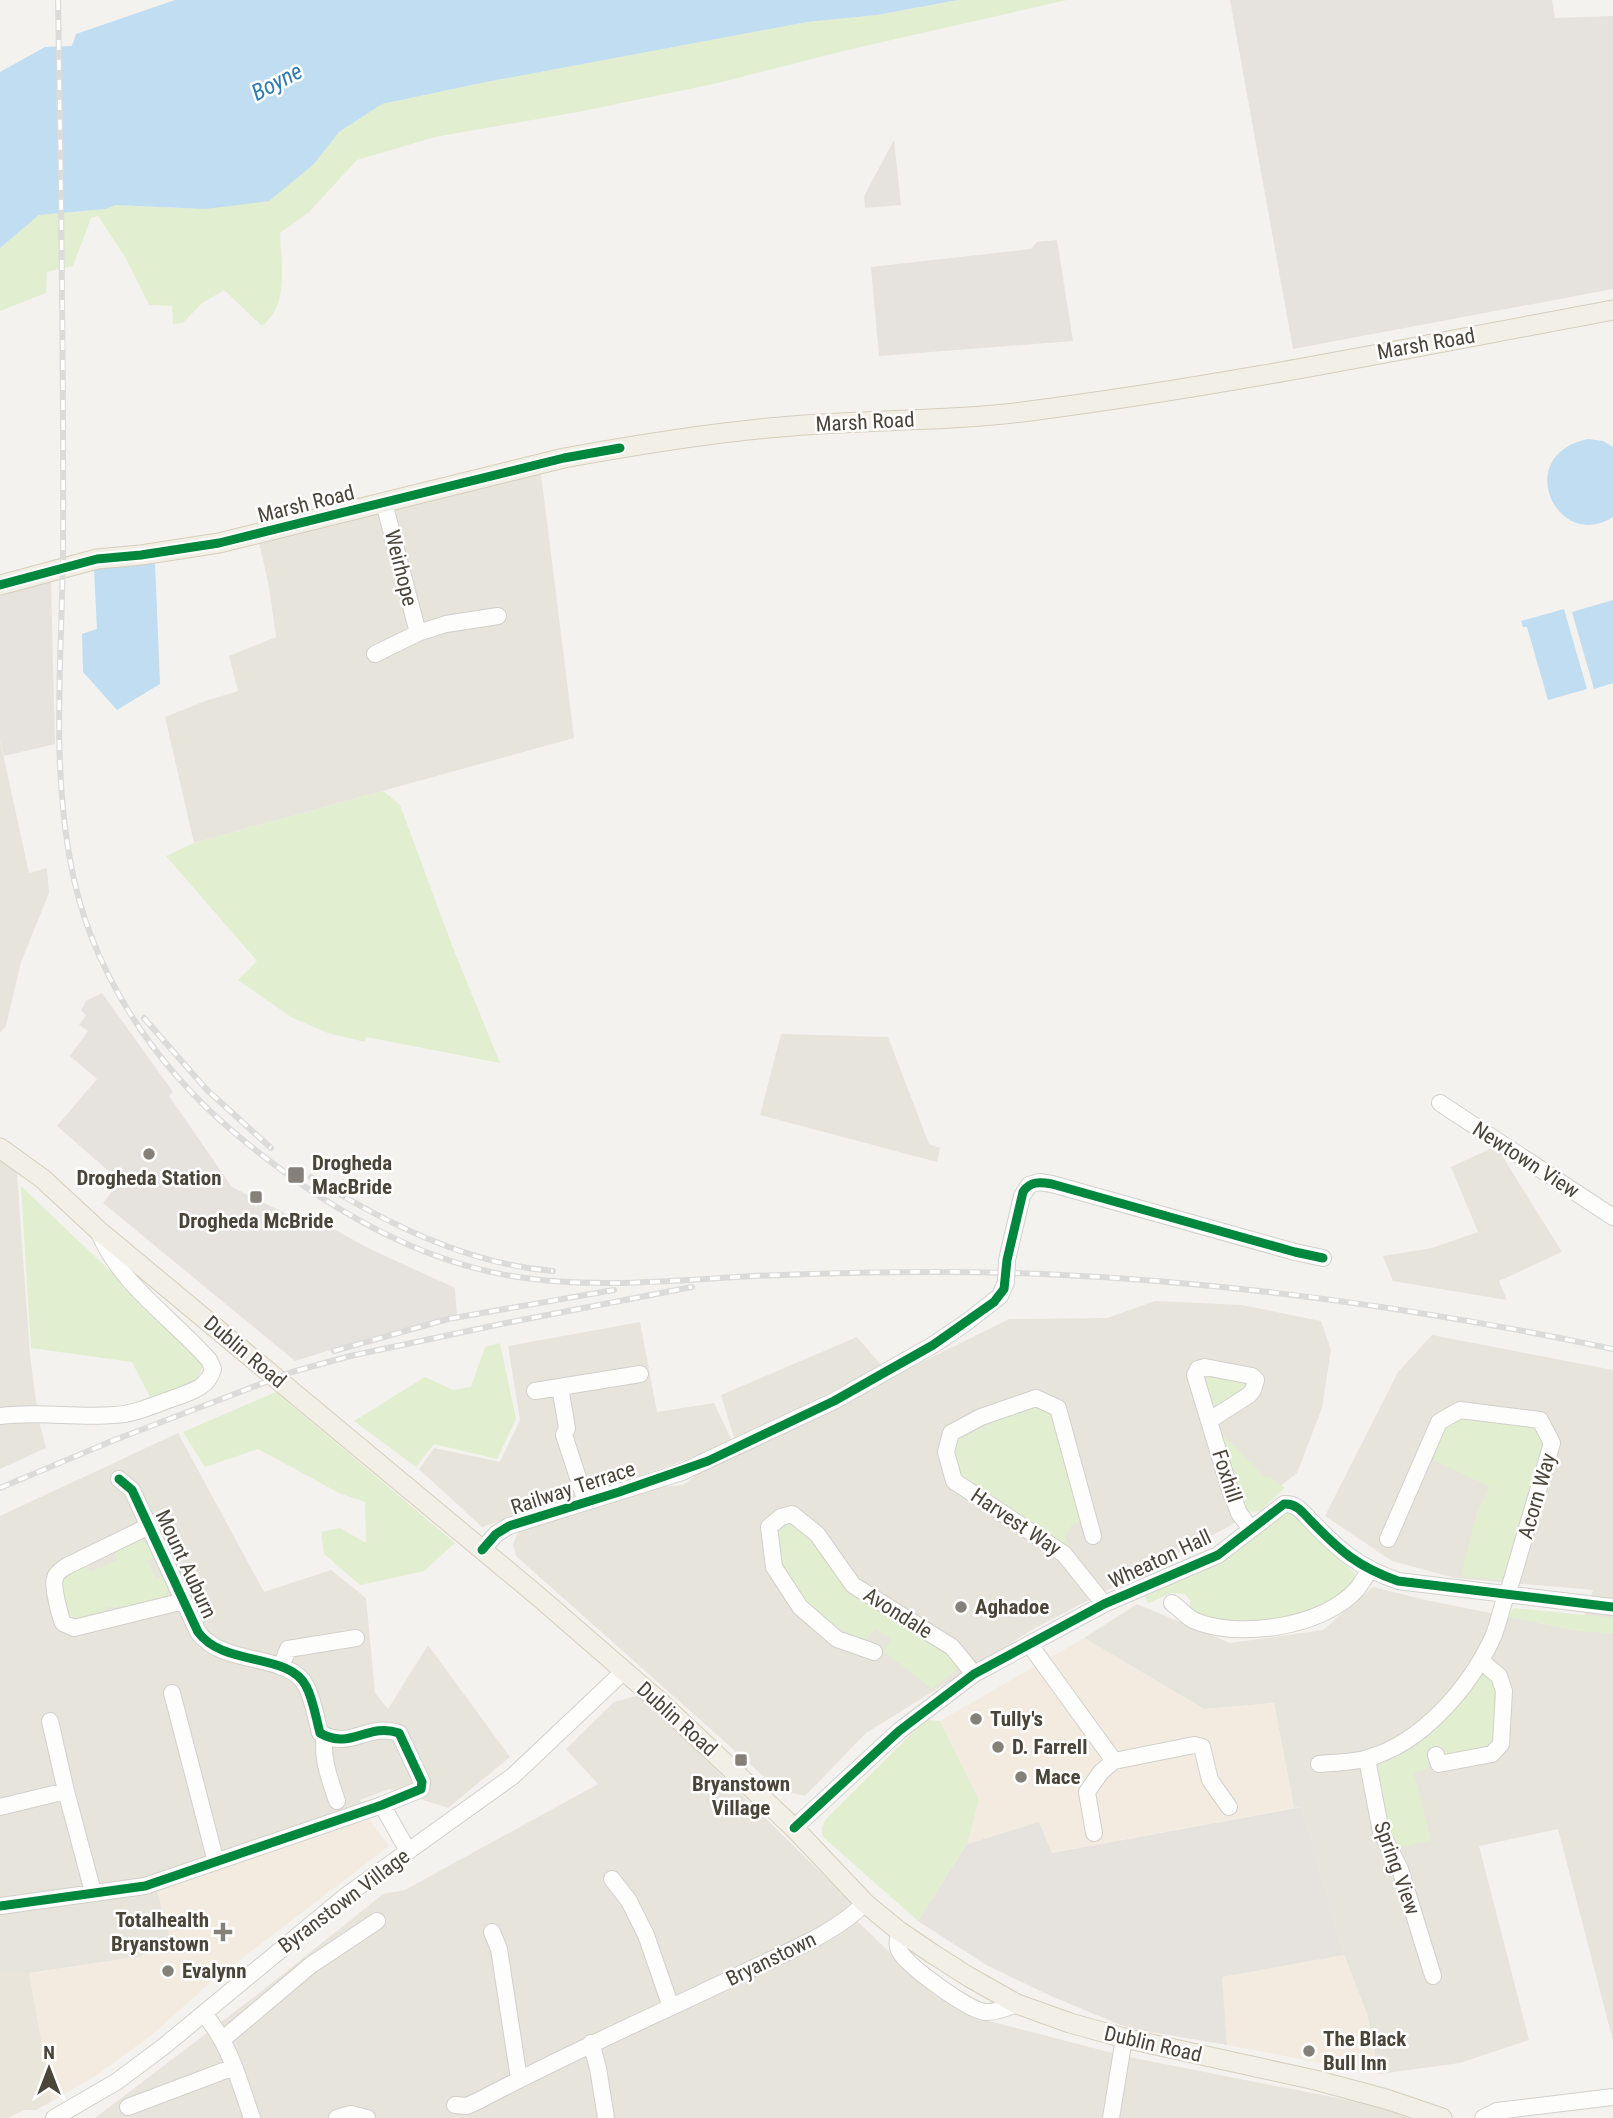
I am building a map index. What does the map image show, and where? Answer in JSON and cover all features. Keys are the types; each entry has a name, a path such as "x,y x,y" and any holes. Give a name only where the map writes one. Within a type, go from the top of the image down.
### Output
{"main road":[{"name":"Marsh Road","path":"0,585 97,559 219,543 564,458 620,448 779,427 976,418 1031,411 1172,390 1613,310"},
{"name":"Dublin Road","path":"0,1148 43,1180 97,1230 624,1671 794,1828 866,1903 899,1931 968,1977 1017,2004 1070,2024 1315,2080 1386,2099 1442,2118"}],"street":[{"name":"Weirhope","path":"384,503 418,633"},
{"name":"Weirhope","path":"375,654 418,633 446,624 498,615"},
{"name":"Newtown View","path":"1440,1103 1613,1217"},
{"name":"Railway Terrace","path":"482,1550 496,1534 509,1526 682,1472 834,1401 933,1345 993,1302 1004,1289 1007,1260 1022,1196 1029,1185 1039,1182 1052,1184 1323,1258"},
{"path":"0,1416 22,1413 114,1415 139,1411 203,1386 211,1378 214,1369 209,1360 121,1271 105,1249 97,1230"},
{"path":"535,1391 640,1374"},
{"path":"560,1387 566,1428 564,1435 586,1502"},
{"name":"Harvest Way","path":"1093,1536 1058,1408 1037,1398 981,1417 951,1433 946,1452 954,1481 1064,1554 1104,1604"},
{"name":"Acorn Way","path":"1388,1539 1440,1422 1460,1410 1540,1420 1552,1443 1506,1594"},
{"name":"Foxhill","path":"1209,1420 1239,1513 1250,1528"},
{"name":"Mount Auburn","path":"119,1479 132,1490 206,1644 296,1674 306,1685 320,1733 325,1736"},
{"name":"Wheaton Hall","path":"794,1828 899,1731 974,1674 1104,1604 1218,1555 1284,1504 1292,1503 1329,1539 1369,1571 1398,1581 1613,1607"},
{"name":"Avondale","path":"874,1652 837,1639 800,1607 774,1567 769,1527 781,1517 792,1514 809,1527 817,1534 853,1585 952,1647 974,1674"},
{"name":"Mount Auburn","path":"149,1526 58,1573 54,1585 63,1623 74,1629 184,1601"},
{"path":"1172,1603 1191,1619 1217,1629 1247,1631 1316,1615 1342,1602 1357,1589 1369,1571"},
{"path":"1319,1763 1367,1759 1404,1743 1434,1720 1481,1661 1494,1634 1506,1594"},
{"path":"281,1667 288,1649 356,1638"},
{"path":"1030,1645 1114,1761"},
{"path":"1436,1755 1439,1763 1492,1754 1501,1744 1504,1691 1499,1676 1481,1661"},
{"name":"Byranstown Village","path":"54,2118 73,2113 116,2082 204,2014 338,1902 513,1776 624,1671"},
{"path":"172,1693 216,1862"},
{"path":"50,1721 93,1892"},
{"path":"0,1906 145,1886 382,1805 421,1789 422,1782 398,1734 388,1730 374,1731 349,1739 333,1740 325,1736 323,1745 326,1767 337,1801"},
{"path":"1094,1833 1087,1792 1101,1772 1114,1761 1194,1745 1202,1747 1210,1780 1229,1807"},
{"name":"Spring View","path":"1367,1759 1381,1832 1401,1869 1433,1976"},
{"path":"0,1807 66,1791"},
{"path":"382,1805 408,1852"},
{"path":"455,2105 467,2106 591,2043 671,2007 646,1935 629,1901 612,1879"},
{"name":"Bryanstown","path":"671,2007 837,1926 866,1903"},
{"path":"223,2039 311,1965 377,1922"},
{"path":"492,1932 499,1949 519,2079"},
{"path":"204,2014 223,2039 252,2118"},
{"path":"1111,2118 1124,2038"},
{"path":"591,2043 606,2118"},
{"path":"128,2107 234,2067"},
{"path":"1483,2118 1497,2111 1613,2097"},
{"path":"337,2118 351,2114 367,2118"}],"shaded area":[{"path":"1230,0 1552,0 1555,18 1613,16 1613,289 1293,349"},
{"path":"894,140 901,205 865,208 864,196"},
{"path":"1057,240 1073,341 879,356 871,267 1031,249 1037,242"},
{"path":"541,474 574,738 194,843 165,717 238,691 229,656 276,637 259,542"},
{"path":"51,579 55,744 4,756 0,740 0,596"},
{"path":"0,740 29,873 47,868 49,893 21,962 6,1026 0,1033"},
{"name":"Drogheda Station","path":"102,993 173,1092 169,1096 232,1187 313,1227 319,1221 368,1248 455,1288 457,1316 295,1361 103,1203 120,1181 57,1126 97,1079 70,1056 88,1031 79,1025 86,1015 81,1010 86,1001"},
{"path":"781,1034 888,1037 929,1144 940,1148 937,1162 760,1115"},
{"path":"1496,1146 1562,1252 1499,1281 1507,1300 1393,1281 1383,1256 1432,1248 1478,1232 1451,1167"},
{"path":"0,1149 16,1160 30,1355 38,1417 46,1448 0,1469"},
{"path":"1155,1301 1242,1305 1321,1321 1331,1350 1322,1408 1297,1473 1230,1526 1037,1627 866,1733 805,1796 779,1790 516,1556 513,1545 517,1534 525,1527 653,1488 683,1485 717,1460 1009,1319 1107,1318"},
{"path":"640,1322 657,1412 714,1403 732,1441 675,1464 482,1527 419,1469 434,1448 500,1462 520,1420 508,1346"},
{"path":"1432,1335 1613,1370 1613,2041 1558,1829 1479,1846 1529,2040 1460,2063 1379,2074 1367,2014 1344,1955 1302,1807 1294,1808 1274,1703 1204,1709 1084,1638 1137,1604 1230,1643 1323,1630 1373,1587 1579,1631 1593,1590 1455,1578 1392,1561 1325,1516 1398,1372"},
{"path":"857,1337 883,1367 734,1438 721,1395"},
{"path":"178,1433 264,1592 331,1570 366,1598 375,1693 388,1709 428,1645 510,1757 448,1808 389,1789 360,1800 369,1819 158,1891 173,1945 138,1957 29,1973 0,1973 0,1516"},
{"path":"1084,1638 1204,1709 1274,1703 1294,1808 1051,1853 1039,1822 967,1844 979,1800 940,1721"},
{"path":"640,1695 855,1906 851,1915 934,1995 974,2017 1124,2056 1378,2106 1411,2118 95,2118 262,1991 383,1894 405,1890 598,1784 566,1749 614,1702"},
{"path":"1302,1807 1344,1955 1222,1977 1227,2045 1128,2028 988,1966 918,1921 967,1844 1039,1822 1052,1853"},
{"path":"369,1819 389,1846 211,1982 153,2034 97,2075 52,2101 29,1973 138,1957 172,1946 157,1891"},
{"path":"1344,1955 1367,2014 1379,2074 1227,2045 1222,1977"},
{"path":"0,1973 29,1973 52,2101 36,2110 24,2110 8,2118 0,2118"}],"green space":[{"path":"958,0 1067,0 843,51 718,83 583,111 435,137 357,160 309,212 280,233 280,295 271,317 262,326 224,290 201,304 183,323 173,324 172,306 149,305 125,257 98,216 91,218 73,266 47,272 46,293 0,311 0,248 39,215 106,209 115,205 205,209 314,164 339,132 382,104 807,22 877,15"},
{"path":"383,791 400,805 453,948 500,1063 366,1037 365,1042 328,1033 291,1017 238,980 257,961 166,856 194,843"},
{"path":"21,1186 195,1352 203,1366 197,1380 151,1399 132,1362 31,1348"},
{"path":"500,1343 516,1419 497,1459 434,1444 416,1467 354,1421 425,1377 453,1390 471,1387 485,1347"},
{"path":"1211,1375 1243,1379 1247,1384 1246,1389 1217,1408 1212,1406 1202,1383"},
{"path":"276,1392 455,1543 424,1571 360,1585 324,1554 321,1532 340,1528 366,1543 365,1502 339,1493 258,1449 205,1467 183,1432"},
{"path":"1030,1406 1041,1406 1052,1413 1083,1520 1071,1526 1066,1536 1069,1547 962,1479 952,1456 954,1440"},
{"path":"1468,1416 1529,1426 1537,1431 1544,1443 1504,1580 1461,1576 1477,1512 1490,1487 1433,1460 1448,1423"},
{"path":"1218,1430 1264,1477 1271,1477 1285,1488 1260,1511 1249,1512 1240,1500"},
{"path":"1287,1512 1294,1514 1327,1549 1355,1573 1353,1583 1334,1599 1285,1618 1235,1626 1190,1609 1190,1600 1185,1594 1171,1593 1149,1603 1144,1597 1223,1561"},
{"path":"796,1522 813,1540 840,1582 949,1651 959,1668 932,1689 883,1651 891,1639 876,1629 865,1641 838,1628 820,1615 792,1583 780,1557 776,1531 784,1524"},
{"path":"141,1540 155,1557 147,1561 156,1579 163,1576 166,1582 168,1588 163,1599 137,1608 105,1607 108,1616 71,1622 60,1591 63,1576 86,1564 90,1572 117,1560 113,1550"},
{"path":"1513,1608 1613,1618 1613,1634 1579,1631 1509,1617"},
{"path":"1487,1673 1495,1681 1499,1695 1495,1743 1487,1750 1447,1757 1443,1747 1426,1749 1428,1768 1414,1773 1431,1840 1398,1848 1389,1834 1374,1775 1378,1764 1415,1747 1428,1736 1478,1675"},
{"path":"925,1720 940,1721 979,1800 967,1844 918,1921 822,1836 822,1827 826,1819"}],"water":[{"name":"Boyne","path":"175,0 958,0 877,15 807,22 382,104 339,132 314,164 269,201 205,209 115,205 106,209 39,215 0,248 0,72 45,47 72,46 76,34"},
{"path":"1588,439 1603,441 1613,447 1613,517 1593,525 1575,522 1560,512 1551,498 1547,480 1552,463 1565,448"},
{"path":"155,562 160,684 117,710 83,672 82,634 97,629 94,569"},
{"path":"1613,600 1613,683 1594,689 1572,612"},
{"path":"1564,609 1587,689 1548,700 1527,627 1523,627 1521,621"}],"railway":[{"path":"58,0 63,482 59,748 65,826 80,903 109,976 128,1010 174,1074 230,1129 294,1179 364,1223 439,1257 518,1277 606,1283 898,1272 1114,1278 1186,1283 1400,1310 1613,1349"},
{"path":"144,1018 207,1090 271,1148"},
{"path":"311,1177 367,1210 457,1250 489,1260 553,1271"},
{"path":"0,1488 112,1441 292,1372 350,1356 692,1287"},
{"path":"334,1351 448,1319 614,1290"}],"cycle path":[{"path":"0,585 97,559 219,543 564,458 620,448"},
{"path":"482,1550 496,1534 509,1526 708,1461 834,1401 933,1345 994,1302 1004,1289 1007,1260 1023,1192 1032,1184 1052,1184 1323,1258"},
{"path":"0,1906 145,1886 382,1805 421,1789 422,1782 399,1733 378,1731 341,1739 320,1733 308,1691 298,1675 271,1663 223,1650 209,1643 198,1632 132,1490 119,1479"},
{"path":"794,1828 899,1731 974,1674 1104,1604 1218,1555 1284,1504 1299,1509 1350,1557 1398,1581 1613,1607"}],"place":[{"name":"Drogheda Station","path":"149,1154"},
{"name":"Drogheda MacBride","path":"296,1175"},
{"name":"Drogheda McBride","path":"256,1197"},
{"name":"Aghadoe","path":"961,1607"},
{"name":"Tully's","path":"976,1719"},
{"name":"D. Farrell","path":"998,1747"},
{"name":"Bryanstown Village","path":"741,1760"},
{"name":"Mace","path":"1021,1777"},
{"name":"Totalhealth Bryanstown","path":"223,1932"},
{"name":"Evalynn","path":"168,1971"},
{"name":"The Black Bull Inn","path":"1309,2051"}]}
